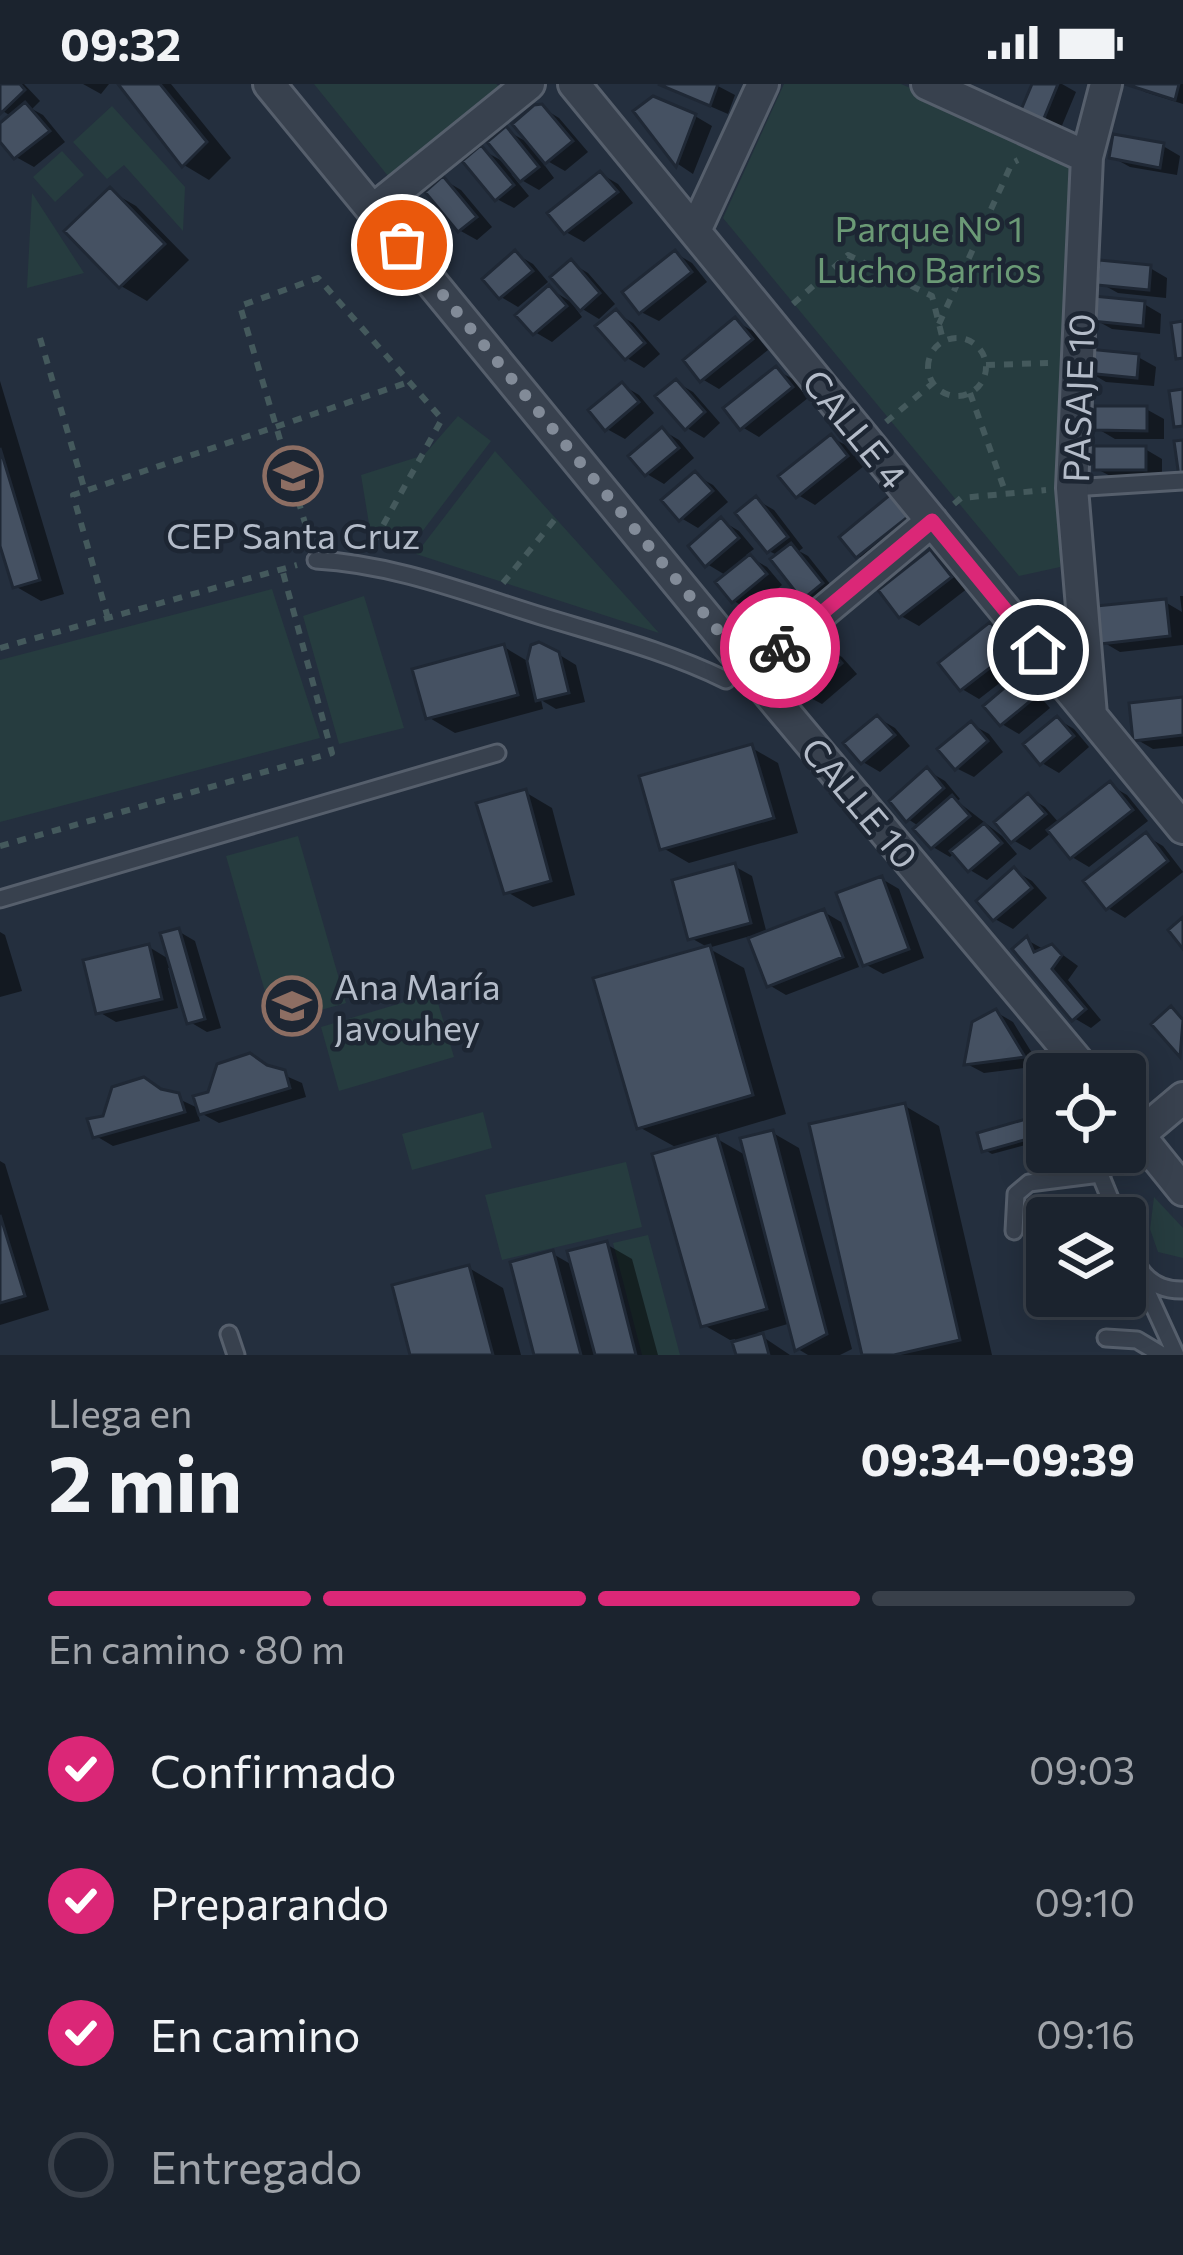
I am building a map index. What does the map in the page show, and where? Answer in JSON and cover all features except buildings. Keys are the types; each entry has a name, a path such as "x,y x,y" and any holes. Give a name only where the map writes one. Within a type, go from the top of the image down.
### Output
{"street":[{"name":"CALLE 10","path":"269,84 739,676 1070,1053"},
{"name":"CALLE 4","path":"574,84 1183,828"},
{"path":"695,231 763,84"},
{"path":"927,84 1087,157"},
{"name":"PASAJE 10","path":"1090,715 1072,488 1087,157 1106,84"},
{"path":"373,210 516,87"},
{"path":"739,676 932,521"},
{"path":"1146,1125 1183,1098"},
{"path":"1146,1155 1183,1190"}],"lane":[{"path":"1072,488 1183,481"},
{"path":"316,560 362,562 739,676"},
{"path":"0,899 497,753"},
{"path":"1014,1232 1016,1194 1029,1183 1100,1174 1109,1197"},
{"path":"1146,1277 1166,1291 1183,1290"},
{"path":"1146,1289 1176,1355"},
{"path":"229,1334 236,1355"},
{"path":"1106,1338 1137,1340 1162,1355"}],"path":[{"path":"939,324 1012,163 1025,156"},
{"path":"770,323 848,256 932,296 943,340"},
{"path":"0,648 316,560 240,306 318,278 442,419 362,562"},
{"path":"40,338 85,491"},
{"path":"963,338 984,357 982,381 970,393 954,396 933,383 928,374 930,354 943,340 963,338"},
{"path":"986,365 1077,362"},
{"path":"108,618 74,495 410,382"},
{"path":"865,440 933,383"},
{"path":"970,393 1005,492"},
{"path":"932,521 961,498 1072,488"},
{"path":"489,599 556,518"},
{"path":"0,845 332,754 283,569"}],"green space":[{"path":"314,84 496,84 504,89 392,181"},
{"name":"Parque N° 1 Lucho Barrios","path":"784,84 901,84 1071,156 1060,567 1019,576 723,218"},
{"path":"112,106 185,187 183,231 124,165 107,179 73,142"},
{"path":"62,151 84,175 55,202 33,177"},
{"path":"32,193 84,273 27,288"},
{"path":"458,416 491,441 412,545 370,530 361,475 424,455"},
{"path":"495,451 659,633 416,554"},
{"path":"272,589 320,738 0,822 0,660"},
{"path":"364,596 404,728 339,744 303,616"},
{"path":"298,836 346,1003 274,1023 226,856"},
{"path":"435,993 454,1057 339,1091 321,1027"},
{"path":"483,1112 492,1148 412,1170 402,1134"},
{"path":"626,1162 642,1227 502,1260 485,1195"},
{"path":"1154,1197 1183,1228 1183,1258 1158,1252 1150,1229"},
{"path":"648,1235 680,1355 642,1355 613,1243"}],"way so far":[{"path":"402,245 752,672 780,648"}],"place":[{"name":"CEP Santa Cruz","path":"293,476"},
{"name":"Ana María Javouhey","path":"292,1006"}],"route":[{"path":"780,648 932,521 1038,650"}]}
